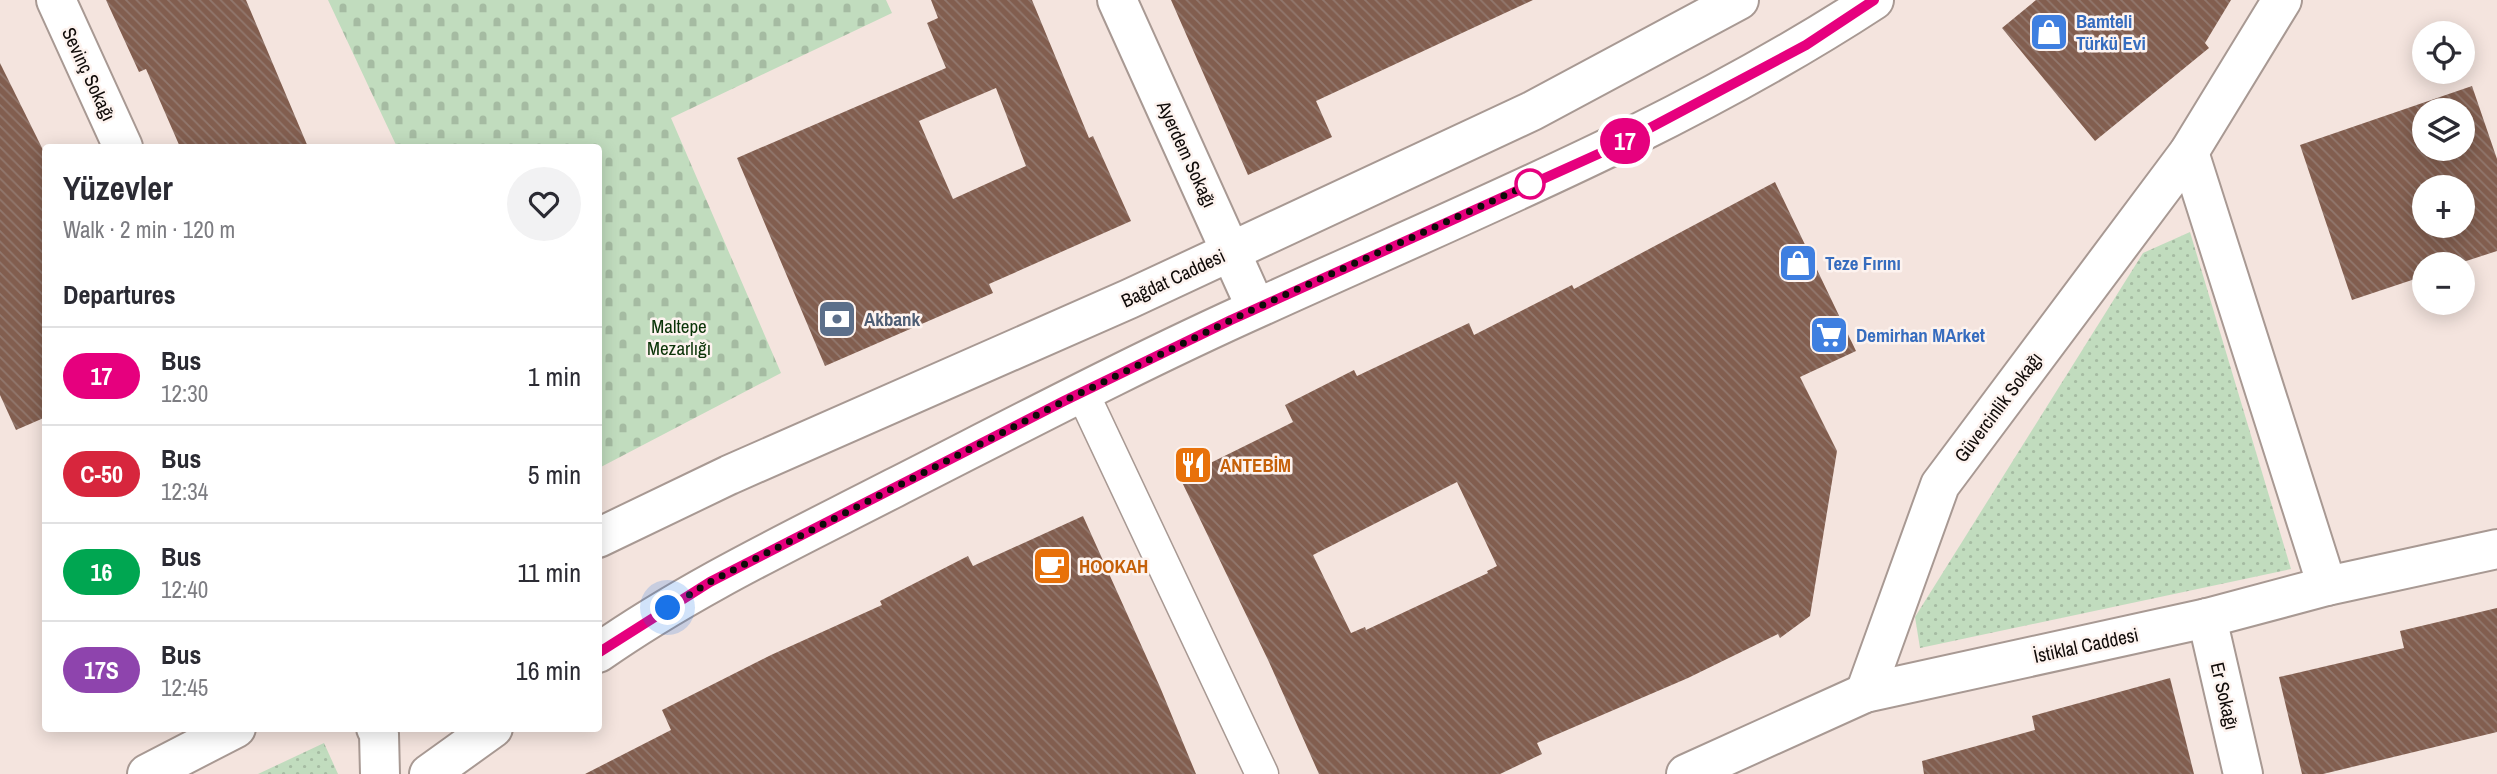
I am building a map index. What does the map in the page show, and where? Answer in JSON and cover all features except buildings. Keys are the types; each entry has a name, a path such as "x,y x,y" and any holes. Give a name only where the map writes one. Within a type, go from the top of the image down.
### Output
{"main road":[{"name":"Sevinç Sokağı","path":"56,0 122,144"},
{"name":"Ayerdem Sokağı","path":"1117,0 1256,308"},
{"name":"Bağdat Caddesi","path":"602,536 729,475 1231,251 1532,111 1739,0"},
{"path":"602,650 710,582 1082,392 1256,308 1616,146 1806,45 1874,0"},
{"name":"Güvercinlik Sokağı","path":"1865,693 1940,485 2189,152 2282,0"},
{"path":"2189,152 2327,586"},
{"name":"İstiklal Caddesi","path":"1686,774 1865,693 2207,618 2327,586 2497,550"},
{"name":"Er Sokağı","path":"2207,618 2243,774"},
{"path":"146,774 228,732"},
{"path":"378,732 380,774"},
{"path":"429,774 488,732"}],"street":[{"path":"1082,392 1262,774"}],"green space":[{"name":"Maltepe Mezarlığı","path":"328,0 886,0 892,13 671,118 781,373 602,466 602,144 396,144"},
{"path":"2190,232 2291,569 1920,648 1915,617 2143,253"},
{"path":"324,743 338,774 258,774"}],"bus line":[{"name":"17","path":"602,650 710,582 1064,401 1256,308 1616,146 1806,45 1874,0"}],"place":[{"name":"Bamteli Türkü Evi","path":"2049,32"},
{"name":"Teze Fırını","path":"1798,263"},
{"name":"Akbank","path":"837,319"},
{"name":"Demirhan MArket","path":"1829,335"},
{"name":"ANTEBİM","path":"1193,465"},
{"name":"HOOKAH","path":"1052,566"}],"route":[{"path":"668,608 710,582 1064,401 1256,308 1530,184"}]}
